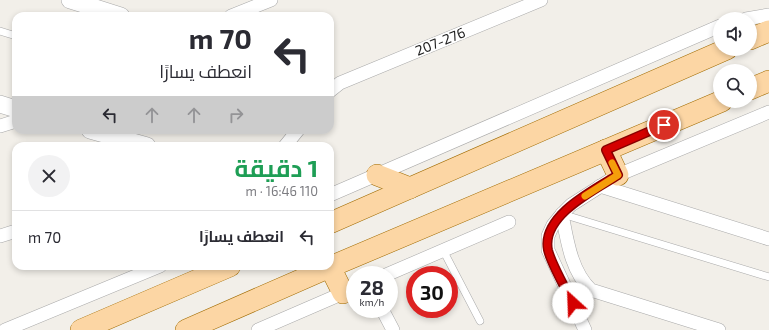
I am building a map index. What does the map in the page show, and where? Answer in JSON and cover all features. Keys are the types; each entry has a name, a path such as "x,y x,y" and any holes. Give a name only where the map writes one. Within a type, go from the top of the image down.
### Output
{"main road":[{"path":"757,36 769,31"},
{"path":"334,221 713,55"},
{"path":"757,86 769,81"},
{"path":"334,265 713,105"},
{"path":"606,150 618,175"},
{"path":"377,175 410,188"},
{"path":"82,330 221,270"},
{"path":"186,330 323,270"},
{"path":"332,270 346,287"}],"street":[{"path":"70,0 108,12"},
{"path":"241,12 270,0"},
{"name":"207-276","path":"335,87 515,5 541,0"},
{"path":"757,17 769,15"},
{"path":"334,193 713,29"},
{"path":"0,104 12,108"},
{"path":"585,330 548,250 548,236 553,225 562,214 571,205 618,175 769,112"},
{"path":"0,126 12,122"},
{"path":"104,134 133,142"},
{"path":"288,142 295,134"},
{"path":"600,186 769,239"},
{"path":"562,214 574,264 591,290 719,330"},
{"path":"398,270 509,222"},
{"path":"0,236 12,232"},
{"path":"5,330 150,270"},
{"path":"258,330 346,292"},
{"path":"386,318 392,330"}],"lane":[{"path":"0,31 12,35"},
{"path":"562,214 769,276"},
{"path":"443,250 480,321"}],"slow traffic":[{"path":"585,196 618,175 612,163"}],"route":[{"path":"573,303 548,250 548,236 553,225 571,205 618,175 606,150 664,125"}]}
